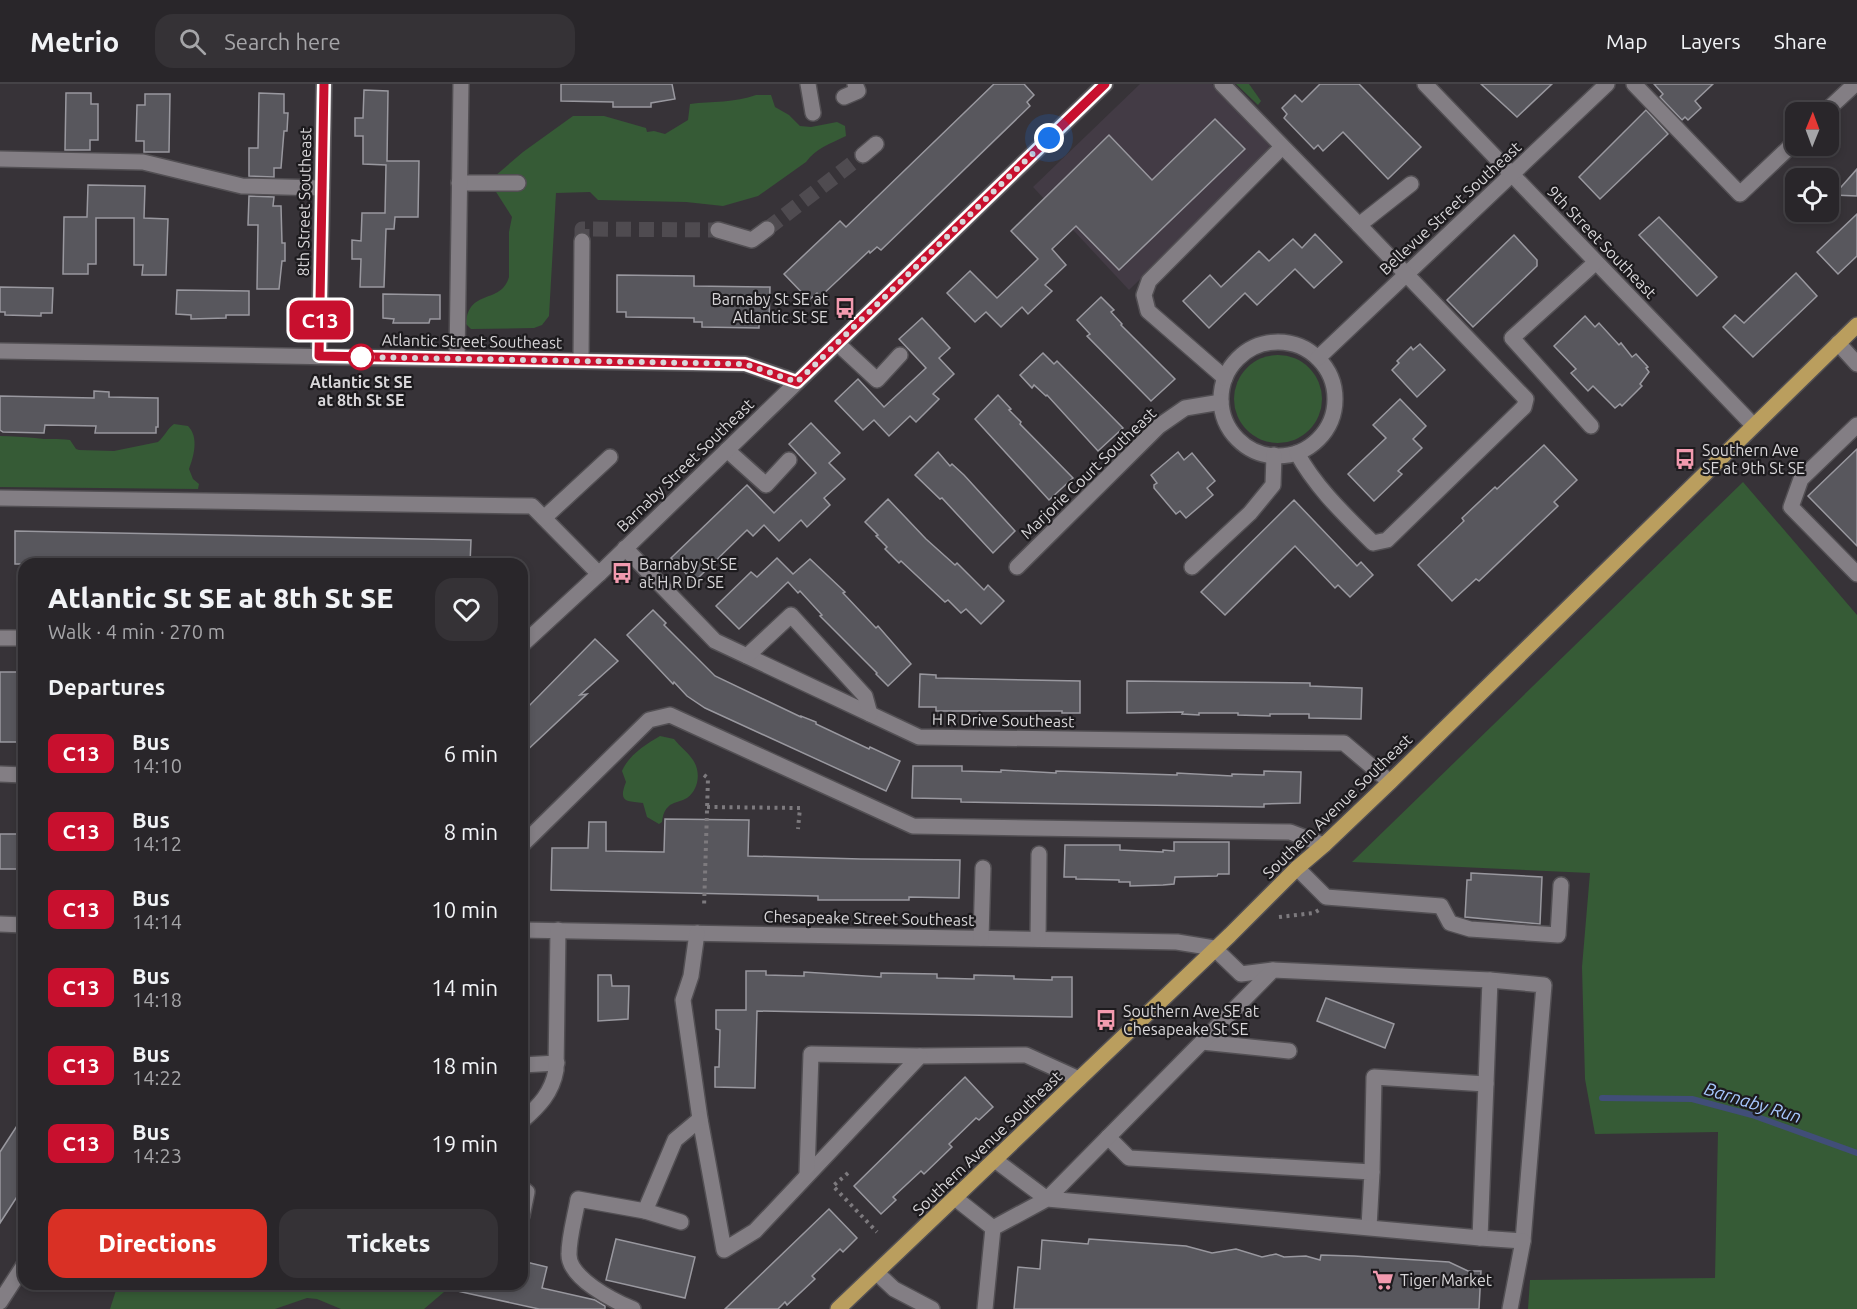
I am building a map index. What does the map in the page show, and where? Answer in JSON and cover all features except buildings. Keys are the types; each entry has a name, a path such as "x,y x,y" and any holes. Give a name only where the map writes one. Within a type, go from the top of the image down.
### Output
{"main road":[{"name":"Southern Avenue Southeast","path":"838,1309 1297,868 1390,782 1857,325"}],"street":[{"name":"8th Street Southeast","path":"319,356 324,84"},
{"path":"457,359 461,84"},
{"path":"808,84 813,113"},
{"path":"844,97 858,91 855,84"},
{"name":"Barnaby Street Southeast","path":"528,639 599,574 1105,84"},
{"path":"1222,84 1526,399 1524,407 1387,540 1373,543 1336,506 1308,473 1297,453"},
{"name":"9th Street Southeast","path":"1425,84 1753,425"},
{"path":"1634,84 1740,194 1785,151"},
{"path":"1836,102 1855,84"},
{"name":"Bellevue Street Southeast","path":"1318,358 1512,175 1596,88"},
{"path":"863,155 876,144"},
{"path":"1225,378 1148,311 1144,295 1149,281 1282,147"},
{"path":"0,159 143,162 242,186 322,188"},
{"path":"459,183 518,183"},
{"path":"1359,225 1411,184"},
{"path":"718,230 752,240 767,229"},
{"path":"581,361 582,241"},
{"path":"1591,426 1512,338 1596,262"},
{"path":"837,343 877,380 900,355"},
{"path":"1265,343 1291,343 1306,349 1318,358 1330,376 1335,389 1335,407 1329,425 1322,436 1297,453 1274,455 1250,448 1238,438 1224,417 1221,402 1225,378 1234,362 1265,343"},
{"path":"1838,343 1857,364"},
{"name":"Atlantic Street Southeast","path":"0,351 745,364 797,382"},
{"name":"Marjorie Court Southeast","path":"1017,567 1159,426 1185,408 1221,402"},
{"path":"1857,425 1801,478 1791,507 1857,574"},
{"path":"727,450 766,485 789,460"},
{"path":"1192,567 1250,513 1273,485 1274,455"},
{"path":"544,518 610,457"},
{"path":"0,498 532,506 599,574"},
{"name":"H R Drive Southeast","path":"625,548 716,640 919,737 1344,743 1390,782"},
{"path":"747,656 791,615 866,696 870,714"},
{"path":"0,638 18,638"},
{"path":"528,839 649,720 670,715 913,826 1290,832 1324,845"},
{"path":"0,774 18,775"},
{"path":"1038,939 1039,854"},
{"path":"981,938 983,868"},
{"path":"1297,868 1326,897 1441,906 1450,923 1470,929 1558,934 1561,885"},
{"path":"0,924 18,925"},
{"name":"Chesapeake Street Southeast","path":"528,930 1177,942 1214,948"},
{"path":"528,1115 544,1100 553,1083 557,1063 558,930"},
{"path":"697,933 691,976 682,1000 700,1119 724,1250 755,1231 920,1056"},
{"path":"1214,948 1241,974 1273,970 1490,980 1544,985 1523,1241 1510,1309"},
{"path":"993,1228 1047,1199 1273,970"},
{"path":"1480,1238 1490,980"},
{"path":"1202,1042 1289,1051"},
{"path":"807,1174 811,1054 1026,1055 1079,1079"},
{"path":"528,1065 557,1063"},
{"path":"1369,1227 1374,1077 1486,1084"},
{"path":"645,1212 675,1140 700,1119"},
{"path":"1108,1137 1129,1158 1372,1172"},
{"path":"995,1160 1047,1199 1523,1241"},
{"path":"955,1198 993,1228"},
{"path":"633,1309 608,1298 572,1268 568,1256 578,1199 681,1221"},
{"path":"985,1309 993,1228"},
{"path":"878,1273 894,1289 932,1309"},
{"path":"0,1302 18,1274"}],"path":[{"path":"704,775 708,778 704,908"},
{"path":"707,807 800,808 798,829"},
{"path":"1279,917 1314,913 1337,898"},
{"path":"848,1173 833,1186 877,1232"}],"shaded area":[{"path":"1140,84 1212,84 1274,149 1129,290 1033,187"}],"green space":[{"path":"1236,84 1249,84 1261,101 1258,105"},
{"path":"756,95 771,95 775,107 789,115 800,126 811,127 837,122 845,126 846,136 819,150 758,196 723,206 686,202 598,200 590,192 556,193 549,316 542,325 534,328 471,329 466,324 472,305 499,291 505,286 509,277 509,232 512,217 491,184 495,176 523,152 573,116 604,116 646,128 647,132 665,134 688,120 690,104 732,101"},
{"path":"1278,355 1303,362 1315,374 1322,399 1315,424 1303,436 1278,443 1253,436 1241,424 1234,399 1241,374 1253,362"},
{"path":"174,424 188,426 194,436 194,453 189,469 193,479 199,484 198,489 0,487 0,436 70,440 79,450 114,451 158,442"},
{"path":"1743,482 1857,615 1857,1309 1528,1309 1530,1280 1715,1278 1718,1132 1595,1134 1585,1079 1582,967 1590,873 1352,862"},
{"path":"660,736 674,739 689,754 696,765 698,780 694,790 687,798 668,807 659,824 647,817 643,803 628,801 623,797 626,782 622,771 633,755"},
{"path":"116,1290 446,1290 424,1309 341,1309 317,1299 307,1298 275,1309 110,1309"}],"waterway":[{"name":"Barnaby Run","path":"1602,1098 1692,1099 1752,1115 1857,1153"}],"tunnel":[{"path":"767,229 863,155"},
{"path":"582,241 582,229 718,230"}],"bus line":[{"name":"C13","path":"324,84 319,356 745,364 797,382 1105,84"}],"place":[{"name":"Barnaby St SE at Atlantic St SE","path":"845,308"},
{"name":"Atlantic St SE at 8th St SE","path":"361,357"},
{"name":"Southern Ave SE at 9th St SE","path":"1685,459"},
{"name":"Barnaby St SE at H R Dr SE","path":"622,573"},
{"name":"Southern Ave SE at Chesapeake St SE","path":"1106,1020"},
{"name":"Tiger Market","path":"1383,1280"}],"route":[{"path":"361,357 745,364 797,382 1049,138"}]}
